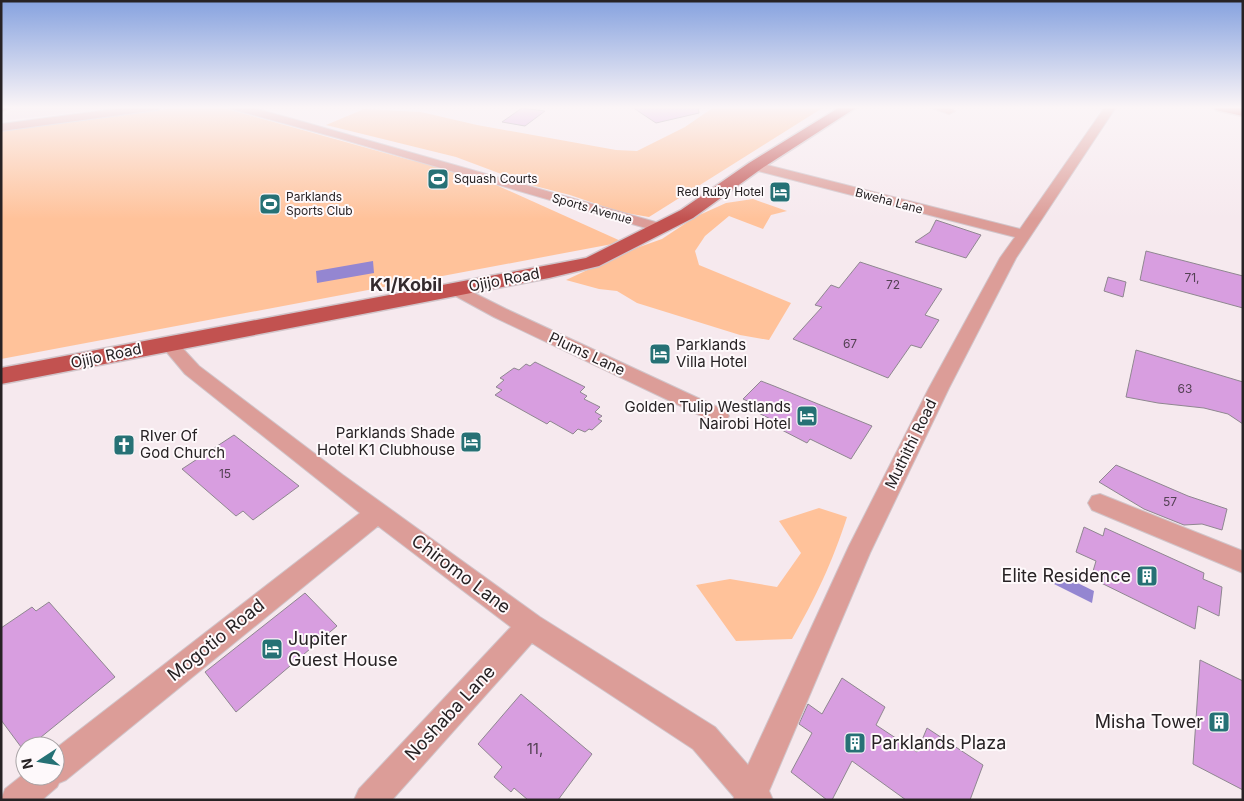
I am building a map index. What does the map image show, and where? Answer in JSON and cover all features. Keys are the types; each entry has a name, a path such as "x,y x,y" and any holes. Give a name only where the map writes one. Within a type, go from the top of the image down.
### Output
{"main road":[{"name":"Ojijo Road","path":"1,376 110,357 168,343 592,262 616,252 687,214 755,166 790,144"}],"street":[{"name":"Sports Avenue","path":"371,144 661,228"},
{"name":"Muthithi Road","path":"752,798 896,474 1003,266 1086,144"},
{"name":"Bweha Lane","path":"755,166 1024,235"},
{"name":"Plums Lane","path":"456,289 500,314 719,416"},
{"name":"Chiromo Lane","path":"168,343 192,370 530,626 704,738 752,798"},
{"path":"1100,503 1243,562"},
{"name":"Mogotio Road","path":"65,761 378,512"},
{"name":"Noshaba Lane","path":"370,800 530,626"},
{"path":"16,800 34,786"}],"shaded area":[{"name":"Parklands Sports Club","path":"1,144 354,144 410,160 454,166 623,242 1,359"},
{"path":"405,144 585,144 616,150 637,151 650,144 765,144 649,217 620,212 570,195 531,185 456,157"},
{"path":"753,199 787,211 771,215 763,229 729,216 705,236 695,251 699,265 791,303 769,340 740,335 637,303 617,291 599,289 566,280 628,251 662,239 695,217 726,203"},
{"path":"373,261 374,273 317,283 316,271"},
{"path":"819,508 847,517 823,580 792,639 736,641 696,585 730,579 777,587 801,553 779,521"},
{"path":"1053,571 1094,591 1092,603 1050,582"}],"building":[{"path":"936,220 981,235 966,258 915,242 930,232"},
{"path":"1146,251 1243,276 1243,308 1140,280"},
{"path":"860,262 942,289 925,315 939,320 921,348 911,345 888,378 793,339 822,307 815,305 831,285 839,288"},
{"path":"1108,277 1126,282 1123,297 1104,291"},
{"path":"1136,350 1243,382 1243,424 1228,414 1204,408 1126,397"},
{"path":"535,362 585,387 580,392 587,396 584,399 600,407 595,412 602,416 598,419 602,421 592,430 589,429 585,432 578,429 573,434 550,421 547,424 495,395 502,390 496,387 504,380 500,378 514,368 519,370 526,364 530,366"},
{"name":"Golden Tulip Westlands Nairobi Hotel","path":"761,381 872,426 851,459 810,439 807,443 778,428 781,424 750,409 754,404 743,399"},
{"path":"234,435 299,486 253,520 243,511 236,516 182,469"},
{"path":"1116,465 1188,496 1227,509 1222,530 1202,524 1184,525 1144,509 1099,482"},
{"name":"Elite Residence","path":"1084,527 1103,536 1105,528 1204,573 1203,579 1222,587 1219,616 1198,606 1195,629 1091,578 1096,561 1076,552"},
{"name":"Jupiter Guest House","path":"305,593 337,626 236,712 205,672"},
{"path":"49,602 115,677 42,736 15,736 15,739 1,720 1,628 32,607 36,611"},
{"name":"Misha Tower","path":"1200,660 1243,681 1243,790 1193,764"},
{"name":"Parklands Plaza","path":"842,678 885,707 876,725 917,752 927,728 983,765 970,800 906,800 852,761 832,800 827,800 791,772 812,733 799,724 808,704 822,714"},
{"path":"521,694 592,754 558,800 528,800 514,788 511,792 494,777 502,767 478,744"}],"place":[{"name":"Squash Courts","path":"438,179"},
{"name":"Red Ruby Hotel","path":"780,192"},
{"name":"Parklands Sports Club","path":"270,204"},
{"name":"Parklands Villa Hotel","path":"660,354"},
{"name":"Golden Tulip Westlands Nairobi Hotel","path":"807,416"},
{"name":"Parklands Shade Hotel K1 Clubhouse","path":"471,442"},
{"name":"RIver Of God Church","path":"124,445"},
{"name":"Elite Residence","path":"1147,576"},
{"name":"Jupiter Guest House","path":"272,649"},
{"name":"Misha Tower","path":"1219,722"},
{"name":"Parklands Plaza","path":"855,743"}],"district":[{"name":"K1/Kobil","path":"406,285"}]}
